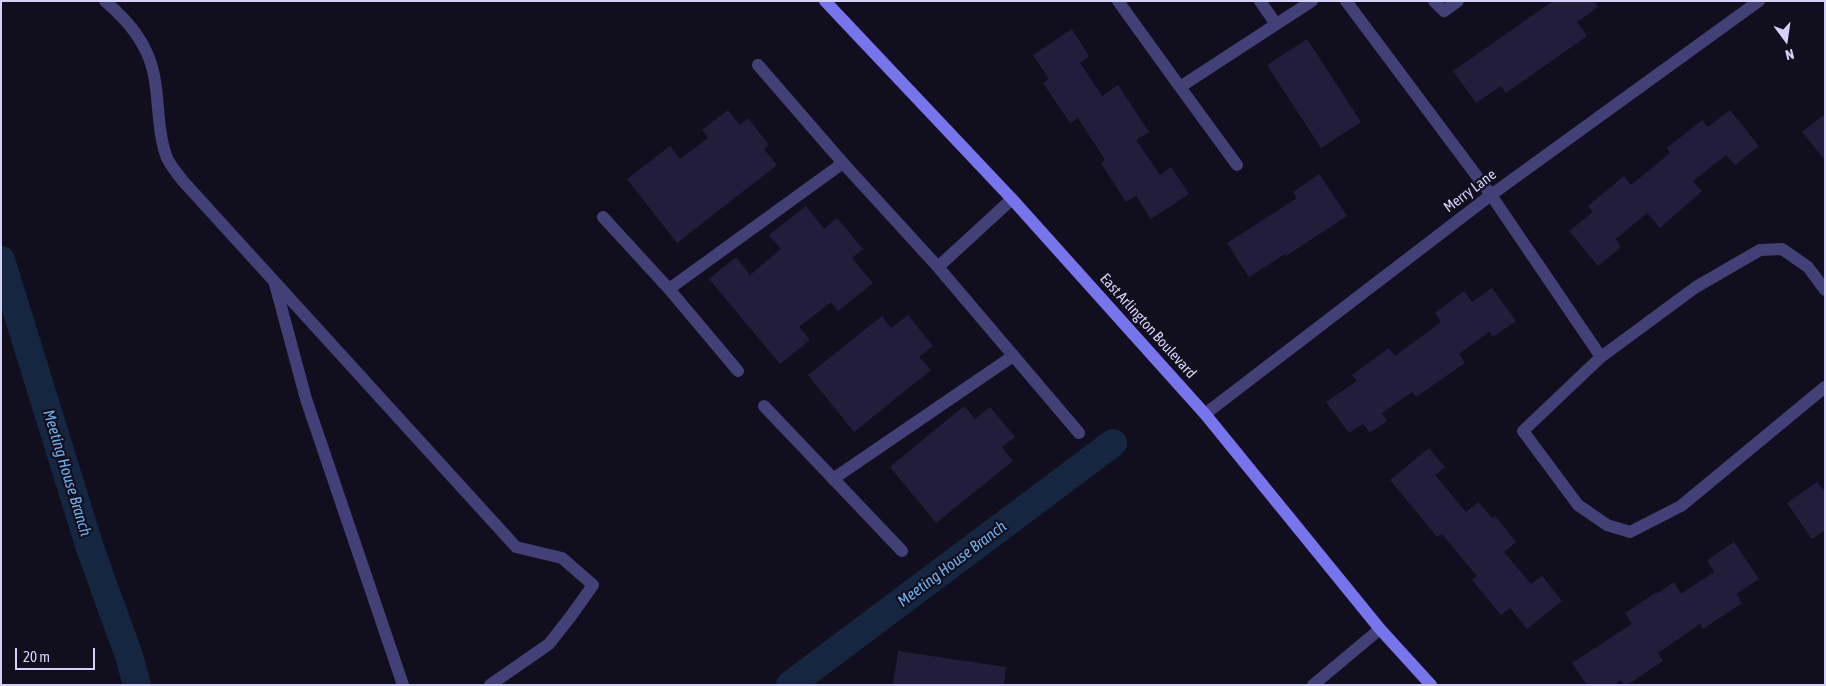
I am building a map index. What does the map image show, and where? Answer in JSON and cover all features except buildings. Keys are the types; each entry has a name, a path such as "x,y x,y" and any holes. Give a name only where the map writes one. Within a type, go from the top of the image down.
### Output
{"main road":[{"name":"East Arlington Boulevard","path":"825,1 1012,199 1205,414 1380,630 1431,685"}],"street":[{"path":"105,1 126,19 147,52 153,74 160,128 168,158 182,180 516,547 562,558 593,585 549,644 490,685"},
{"path":"1118,1 1237,164"},
{"path":"1260,1 1276,24"},
{"path":"1180,87 1312,1"},
{"path":"1346,1 1491,195 1602,357"},
{"path":"1434,1 1444,11 1458,1"},
{"name":"Merry Lane","path":"1205,414 1491,195 1759,1"},
{"path":"758,64 843,163 938,267 1079,433"},
{"path":"668,289 843,163"},
{"path":"938,267 1012,199"},
{"path":"603,217 738,371"},
{"path":"1825,290 1808,268 1782,249 1760,250 1696,287 1602,357 1523,431 1578,506 1607,525 1630,532 1681,506 1825,387"},
{"path":"274,282 306,399 403,685"},
{"path":"833,479 1012,356"},
{"path":"764,406 902,551"},
{"path":"1313,685 1380,630"}],"waterway":[{"name":"Meeting House Branch","path":"1,260 90,548 129,656 137,685"},
{"name":"Meeting House Branch","path":"790,685 1113,443"}]}
